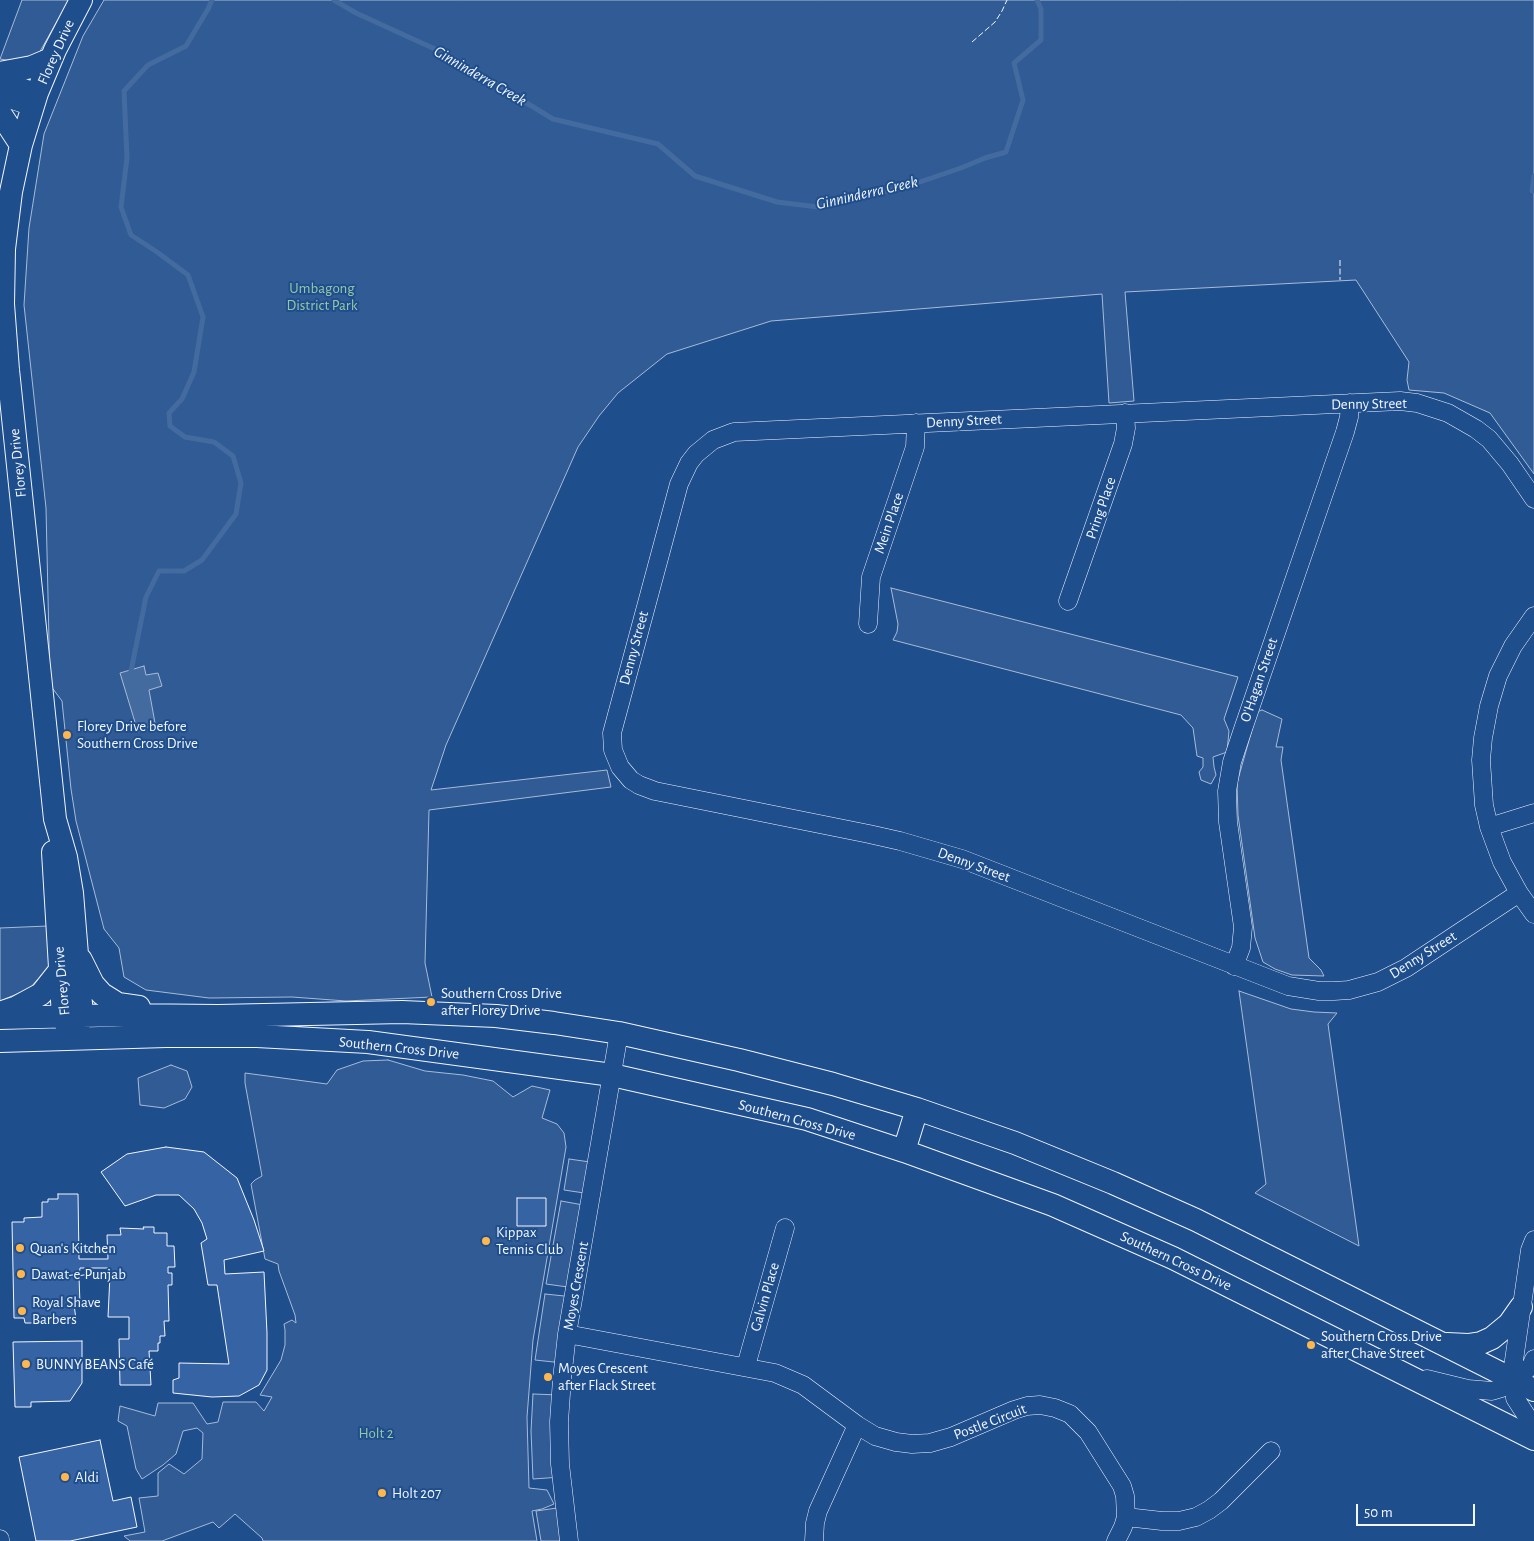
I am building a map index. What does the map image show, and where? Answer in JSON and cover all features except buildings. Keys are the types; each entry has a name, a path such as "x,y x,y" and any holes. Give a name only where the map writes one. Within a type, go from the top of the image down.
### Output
{"main road":[{"name":"Florey Drive","path":"73,1039 72,1016 77,952 72,893 66,857 56,819 8,370 3,304 4,249 11,192 21,145 35,100 51,59 80,0"},
{"path":"0,73 32,67 51,59"},
{"path":"0,113 21,145"},
{"name":"Florey Drive","path":"56,819 53,861 60,970 72,1016"},
{"path":"77,952 93,984 102,994 118,1004 218,1026"},
{"path":"0,1013 17,1007 41,994 60,970"},
{"name":"Southern Cross Drive","path":"0,1018 72,1016 218,1026 257,1026 402,1012 496,1016 619,1033 748,1062 834,1084 918,1109 1015,1143 1113,1183 1188,1216 1534,1390"},
{"name":"Southern Cross Drive","path":"0,1041 73,1039 218,1026"},
{"name":"Southern Cross Drive","path":"257,1026 612,1075 807,1119 904,1151 1053,1205 1173,1258 1412,1376 1534,1439"},
{"path":"904,1151 918,1109"},
{"path":"1444,1344 1468,1345 1492,1338 1509,1324 1521,1307"}],"street":[{"path":"0,79 35,100"},
{"path":"0,96 35,100"},
{"name":"Denny Street","path":"1519,893 1406,968 1378,982 1349,990 1318,991 1288,986 962,859 900,841 655,791 638,785 620,767 613,750 612,732 680,484 689,463 696,454 713,440 734,432 1400,401 1416,403 1448,413 1476,429 1488,439 1510,464 1534,499"},
{"name":"O'Hagan Street","path":"1234,966 1241,948 1243,926 1228,822 1227,790 1232,762 1346,432 1350,403"},
{"name":"Pring Place","path":"1068,601 1122,444 1126,428 1125,413"},
{"name":"Mein Place","path":"868,624 871,577 915,447 916,423"},
{"path":"1534,616 1514,646 1498,676 1488,706 1481,760 1484,805 1489,827 1502,862 1519,893 1534,914"},
{"path":"1489,827 1534,813"},
{"name":"Moyes Crescent","path":"569,1541 560,1464 559,1422 562,1379 619,1033"},
{"name":"Galvin Place","path":"746,1366 785,1228"},
{"path":"1534,1240 1530,1250 1513,1367 1515,1398 1528,1418 1534,1423"},
{"name":"Postle Circuit","path":"568,1334 746,1366 775,1373 803,1385 875,1436 896,1442 912,1444 930,1443 951,1437 1027,1406 1040,1405 1055,1408 1070,1414 1088,1432 1122,1486 1125,1496 1126,1517 1116,1541"},
{"path":"1412,1376 1468,1389 1492,1391 1502,1388 1522,1374 1531,1366 1534,1359"},
{"path":"814,1541 818,1510 857,1425"},
{"path":"1126,1517 1162,1521 1179,1521 1196,1517 1221,1501 1271,1451"}],"shaded area":[{"path":"22,0 69,0 38,55 12,61 0,59"},
{"name":"Umbagong District Park","path":"104,0 1534,0 1534,474 1490,413 1444,393 1409,390 1407,380 1409,362 1356,280 1125,292 1134,401 1109,403 1102,294 771,321 667,354 618,393 599,416 578,447 446,745 431,790 607,770 611,787 429,810 425,963 432,997 346,1001 292,997 209,998 146,990 124,977 119,948 104,929 76,821 62,701 50,685 46,508 24,305 29,228 44,134 83,36"},
{"path":"891,588 1238,677 1224,719 1229,731 1227,752 1213,757 1216,775 1211,784 1201,780 1199,772 1203,767 1203,758 1197,756 1193,728 1181,715 893,640 898,624"},
{"path":"144,666 146,675 158,673 162,686 149,690 155,723 138,732 120,673"},
{"path":"1262,710 1282,719 1276,747 1283,747 1281,760 1309,958 1321,970 1324,976 1292,975 1275,969 1263,962 1255,938 1238,815 1237,783 1257,712"},
{"path":"48,926 50,966 29,989 0,1001 0,928"},
{"path":"1239,991 1291,1009 1337,1013 1328,1024 1359,1246 1255,1193 1266,1184"},
{"name":"Holt 2","path":"388,1060 425,1071 463,1075 493,1081 513,1097 532,1086 550,1090 542,1118 557,1124 564,1133 566,1147 533,1340 527,1417 529,1488 547,1490 554,1504 532,1511 537,1541 263,1541 235,1514 219,1528 213,1522 162,1541 130,1541 124,1536 145,1532 139,1498 158,1496 158,1473 169,1464 184,1474 202,1459 203,1433 197,1428 183,1431 176,1454 142,1479 136,1469 127,1426 118,1421 120,1406 155,1416 158,1403 193,1403 207,1424 218,1422 223,1402 256,1402 264,1411 272,1397 260,1395 281,1360 285,1345 284,1324 292,1320 296,1323 278,1264 265,1259 251,1184 262,1176 245,1083 245,1073 327,1084 337,1070 363,1061"},
{"path":"171,1065 187,1071 192,1087 185,1099 164,1108 140,1105 138,1078"},
{"path":"569,1159 597,1163 591,1194 564,1190"},
{"path":"561,1201 589,1206 575,1288 546,1284"},
{"path":"545,1294 574,1297 563,1363 535,1360"},
{"path":"533,1394 560,1395 561,1477 533,1479 531,1431"},
{"path":"564,1507 569,1541 541,1541 536,1511"}],"waterway":[{"path":"131,671 146,597 159,571 184,571 202,560 236,514 241,483 233,456 214,442 185,437 170,426 169,413 182,399 194,372 203,317 188,275 131,235 121,207 127,158 124,91 148,65 186,46 212,0"},
{"name":"Ginninderra Creek","path":"334,0 356,13 448,55 553,119 658,144 695,176 777,202 818,207 905,187 1006,152 1023,100 1014,63 1041,40 1041,9 1037,0"},
{"path":"1532,191 1534,176"}],"fence":[{"path":"972,42 995,22 1007,0"},
{"path":"1340,260 1340,280"}],"place":[{"name":"Florey Drive before Southern Cross Drive","path":"67,735"},
{"name":"Southern Cross Drive after Florey Drive","path":"431,1002"},
{"name":"Kippax Tennis Club","path":"486,1241"},
{"name":"Quan's Kitchen","path":"20,1248"},
{"name":"Dawat-e-Punjab","path":"21,1274"},
{"name":"Royal Shave Barbers","path":"22,1311"},
{"name":"Southern Cross Drive after Chave Street","path":"1311,1345"},
{"name":"BUNNY BEANS Café","path":"26,1364"},
{"name":"Moyes Crescent after Flack Street","path":"548,1377"},
{"name":"Aldi","path":"65,1477"},
{"name":"Holt 207","path":"382,1493"}]}
